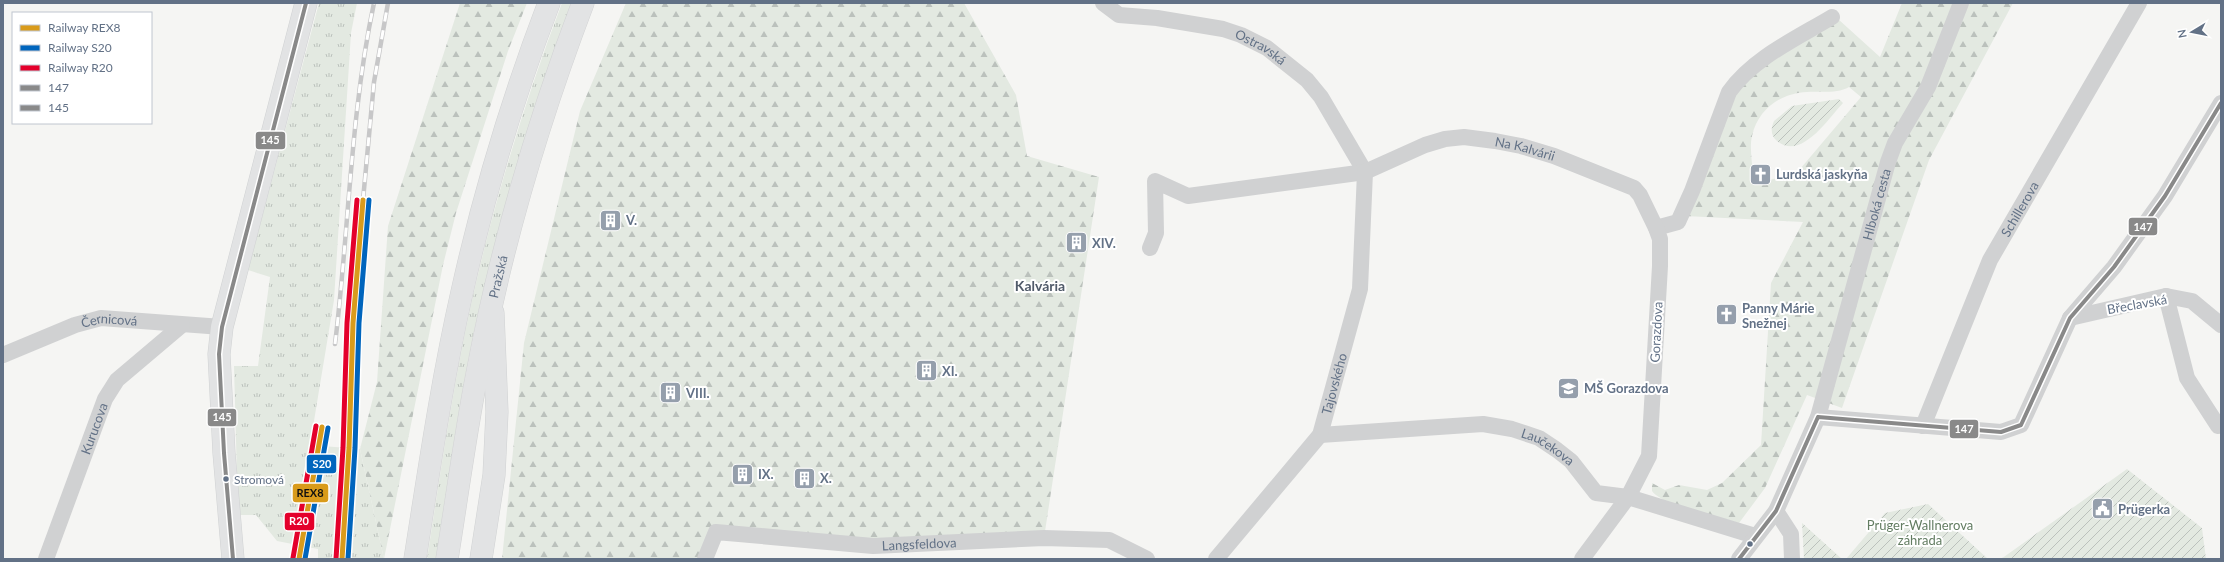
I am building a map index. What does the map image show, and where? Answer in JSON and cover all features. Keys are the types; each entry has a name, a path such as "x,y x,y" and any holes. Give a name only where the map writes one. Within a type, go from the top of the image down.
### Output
{"main road":[{"path":"233,559 224,453 219,354 222,327 306,3"},
{"path":"415,559 448,365 475,237 510,112 549,3"},
{"name":"Pražská","path":"447,559 476,381 507,237 540,125 583,3"},
{"path":"481,559 494,475 497,412 493,300"},
{"path":"405,559 421,526"}],"street":[{"name":"Ostravská","path":"1103,3 1119,15 1157,18 1223,28 1241,35 1266,48 1307,80 1321,97 1365,172"},
{"name":"Hlboká cesta","path":"1739,559 1755,536 1776,512 1818,417 1888,162 1895,143 1928,87 1961,3"},
{"name":"Schillerova","path":"1923,426 1990,260 2139,3"},
{"path":"1656,228 1678,222 1692,192 1729,92 1738,80 1779,49 1832,17"},
{"path":"1818,417 2001,432 2020,425 2070,318 2114,267 2165,196 2221,103"},
{"name":"Na Kalvárii","path":"1150,248 1156,233 1155,181 1188,196 1365,172 1445,138 1464,137 1508,143 1554,156 1634,188 1640,195 1656,228"},
{"name":"Tajovského","path":"1216,559 1320,435 1360,289 1365,172"},
{"name":"Gorazdova","path":"1582,559 1628,497 1649,456 1660,266 1660,239 1656,228"},
{"path":"2166,296 2187,378 2218,426"},
{"name":"Břeclavská","path":"2070,318 2166,296 2192,301 2221,325"},
{"name":"Černicová","path":"3,355 75,325 101,318 222,327"},
{"name":"Kurucova","path":"46,559 105,398 117,380 182,325"},
{"name":"Laučekova","path":"1320,435 1483,424 1500,426 1539,438 1557,450 1571,461 1596,492 1628,497 1755,536"},
{"path":"1776,512 1791,534 1792,559"},
{"name":"Langsfeldova","path":"705,559 716,532 873,546 1044,538 1109,540 1147,559"}],"green space":[{"path":"319,3 357,3 351,33 334,300 310,445 360,449 384,559 318,559 318,549 277,541 256,515 238,515 234,366 258,366 270,277 248,270"},
{"path":"460,3 527,3 508,51 456,213 443,265 384,559 360,449 377,382 388,226"},
{"path":"562,3 572,3 532,116 498,231 466,371 436,559 427,559 458,371 479,270 510,154"},
{"name":"Kalvária","path":"626,3 964,3 1016,95 1027,156 1099,177 1044,538 873,546 717,532 705,559 502,559 524,343 580,111"},
{"path":"1902,3 2013,3 1929,160 1842,408 1807,395 1765,488 1739,523 1666,503 1652,491 1652,483 1665,490 1679,485 1707,490 1722,483 1761,445 1771,283 1803,222 1685,216 1727,104 1761,66 1838,19 1880,57","holes":["1849,87 1861,97 1795,175 1757,182 1753,179 1751,152 1752,136 1759,118 1772,104 1780,99 1797,93 1839,91"]},
{"path":"1839,99 1843,103 1813,136 1804,142 1795,146 1786,146 1777,141 1773,136 1772,129 1774,121 1792,106"},
{"name":"Prüger-Wallnerova záhrada","path":"2127,469 2202,528 2206,559 2001,559"},
{"name":"Prüger-Wallnerova záhrada","path":"1928,504 1988,559 1846,559 1885,513"},
{"name":"Prüger-Wallnerova záhrada","path":"1802,523 1842,559 1804,559"}],"railway":[{"path":"335,344 355,130 366,45 374,3"},
{"path":"363,200 374,82 388,3"}],"rail line":[{"name":"R20","path":"336,559 343,448 347,323 357,200"},
{"name":"REX8","path":"342,559 349,448 353,323 363,200"},
{"name":"S20","path":"348,559 355,448 359,323 369,200"},
{"name":"R20","path":"293,558 316,426"},
{"name":"REX8","path":"299,559 322,427"},
{"name":"S20","path":"305,559 328,428"}],"transit line":[{"name":"145","path":"233,559 224,453 219,354 222,327 306,3"},
{"name":"147","path":"1818,417 2001,432 2021,425 2070,318 2114,267 2165,196 2221,103"},
{"name":"147","path":"1739,559 1776,511 1818,417"}],"place":[{"name":"Lurdská jaskyňa","path":"1761,174"},
{"name":"V.","path":"610,220"},
{"name":"XIV.","path":"1076,243"},
{"name":"Panny Márie Snežnej","path":"1726,315"},
{"name":"XI.","path":"926,371"},
{"name":"MŠ Gorazdova","path":"1569,388"},
{"name":"VIII.","path":"671,393"},
{"name":"IX.","path":"742,474"},
{"name":"X.","path":"805,478"},
{"name":"Stromová","path":"226,479"},
{"name":"Prügerka","path":"2102,509"}],"district":[{"name":"Kalvária","path":"1040,286"}]}
